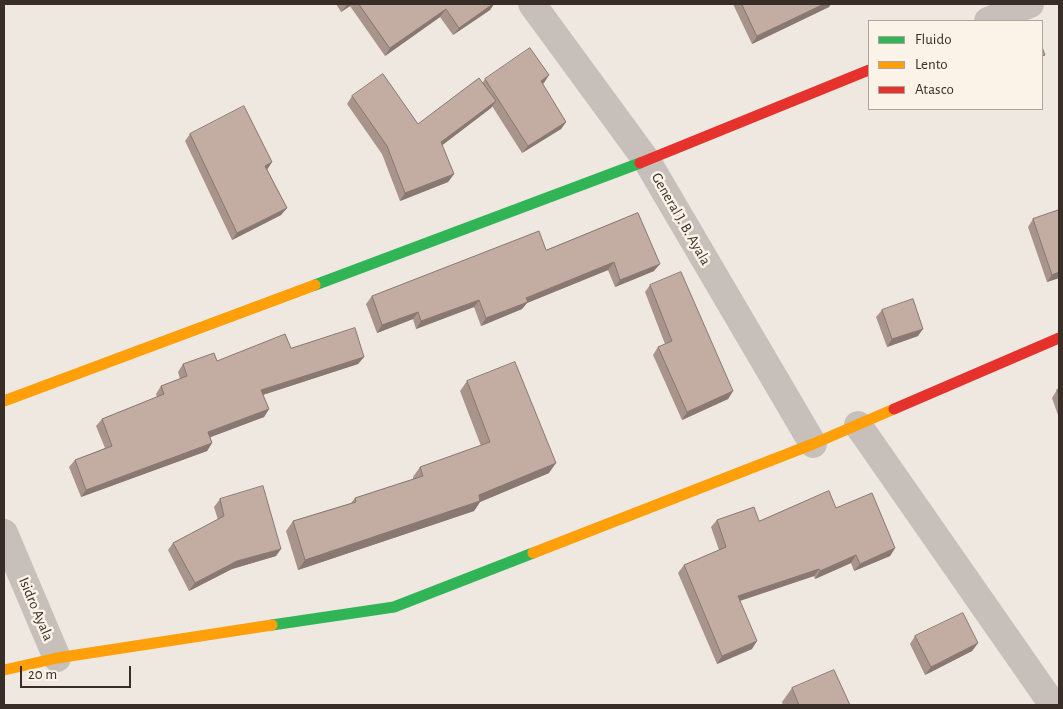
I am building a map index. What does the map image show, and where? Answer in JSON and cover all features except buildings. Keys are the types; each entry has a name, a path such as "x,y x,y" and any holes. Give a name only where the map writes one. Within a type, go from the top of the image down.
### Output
{"street":[{"name":"General J. B. Ayala","path":"532,4 647,161 813,444"},
{"path":"990,20 1030,4"},
{"path":"4,401 647,161 868,70"},
{"path":"4,670 57,658 394,607 813,444 1059,338"},
{"path":"858,425 1053,705"},
{"name":"Isidro Ayala","path":"4,533 57,658"}],"traffic: fast":[{"path":"315,285 640,163"},
{"path":"272,625 394,607 533,553"}],"traffic: slow":[{"path":"4,401 315,285"},
{"path":"533,553 813,444 894,409"},
{"path":"4,670 57,658 272,625"}],"traffic: jam":[{"path":"640,163 868,70"},
{"path":"894,409 1059,338"}]}
